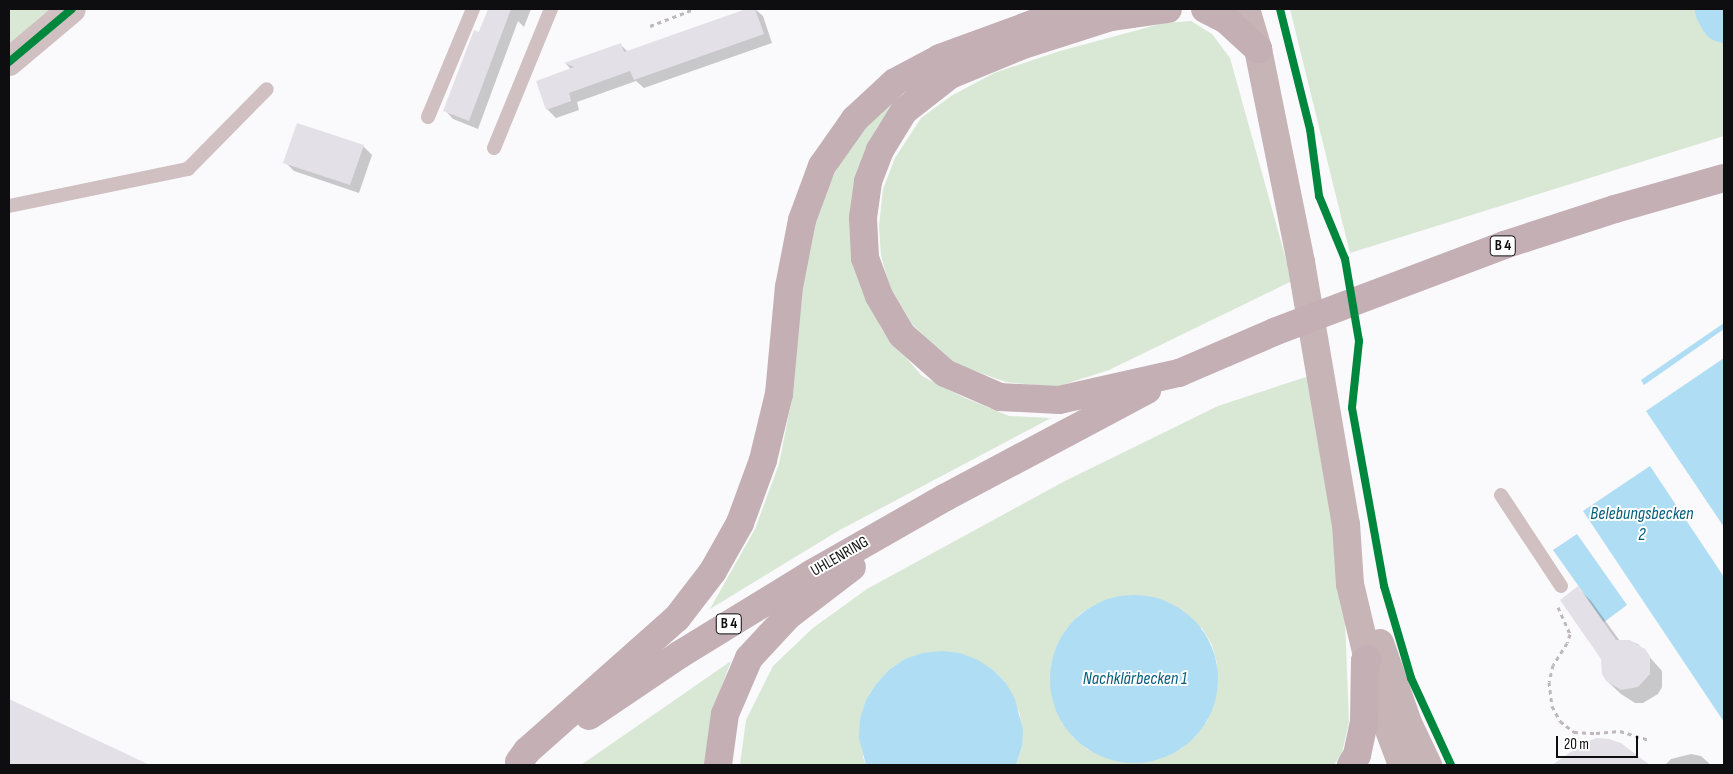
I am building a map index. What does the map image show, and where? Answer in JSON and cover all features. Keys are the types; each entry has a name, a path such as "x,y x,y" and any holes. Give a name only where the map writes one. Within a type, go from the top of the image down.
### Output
{"highway":[{"path":"517,764 527,751 677,618 713,571 740,523 763,460 779,394 789,287 802,220 822,166 855,119 895,82 940,58 1073,9"},
{"path":"1168,9 1111,18 1023,45 950,76 904,112 880,150 868,182 863,218 865,258 879,296 902,334 945,373 1000,396 1059,400 1180,373"},
{"path":"1205,9 1225,19 1258,49"},
{"name":"B 4","path":"1180,373 1234,349 1392,286 1504,245 1615,209 1715,181"},
{"name":"UHLENRING","path":"517,764 679,655 811,574 946,497 1180,373"},
{"path":"718,765 725,714 749,658 788,615 946,497"},
{"path":"1351,765 1358,754 1364,722 1365,661 1367,659"}],"main road":[{"path":"1246,9 1258,49 1301,262 1346,524 1350,584 1377,698 1402,765"},
{"path":"1346,524 1384,655 1408,722 1428,765"}],"street":[{"path":"9,62 72,9"}],"lane":[{"path":"428,117 472,9"},
{"path":"494,148 551,9"},
{"path":"9,206 188,170 267,89"},
{"path":"1501,495 1561,586"}],"path":[{"path":"650,26 694,9"},
{"path":"1561,586 1553,596 1570,634 1567,643 1553,665 1549,682 1552,706 1560,721 1574,732 1620,731 1650,740"}],"green space":[{"path":"9,9 59,9 9,51"},
{"path":"1290,9 1724,9 1724,136 1350,253"},
{"path":"1191,21 1212,34 1230,58 1292,281 1109,370 1056,387 1006,382 950,362 912,324 890,288 881,256 879,226 883,189 895,158 921,118 951,96 994,73 1060,51 1164,23"},
{"path":"900,95 876,129 861,166 858,277 882,330 922,376 965,398 1009,416 1051,418 838,531 710,609 755,529 779,464 792,398 803,284 812,224 826,189 848,149 866,126"},
{"path":"1309,376 1344,593 1349,722 1342,753 1334,765 1016,765 1022,746 1020,714 1006,683 993,670 889,670 876,684 866,700 863,757 866,765 740,765 746,720 773,666 813,628 867,589 1063,482 1218,406","holes":["1096,604 1202,628 1212,645 1217,663 1208,720 1196,736 1181,749 1088,750 1073,737 1062,722 1051,665 1057,646 1066,629 1080,614"]},
{"path":"731,661 712,713 707,765 581,765"}],"water":[{"path":"1724,323 1724,329 1644,385 1641,380"},
{"path":"1724,358 1724,527 1646,411"},
{"name":"Belebungsbecken 2","path":"1650,466 1724,577 1724,722 1583,511"},
{"path":"1577,534 1627,605 1604,622 1553,550"},
{"name":"Nachklärbecken 1","path":"1126,595 1142,595 1174,605 1199,626 1212,647 1218,679 1212,711 1204,726 1187,744 1166,757 1142,763 1126,763 1102,757 1087,749 1064,726 1056,711 1050,687 1050,671 1056,647 1064,632 1087,609 1102,601"},
{"path":"942,651 960,653 978,660 993,670 1006,683 1015,699 1023,730 1022,746 1016,765 866,765 859,738 860,719 866,700 876,684 889,670 905,659 923,653"}],"building":[{"path":"488,9 511,9 469,121 443,111 474,30 479,32"},
{"path":"746,9 755,9 764,34 634,80 630,71 569,93 571,101 546,110 536,81 574,67 564,63 621,43 624,52"},
{"path":"297,123 364,145 350,185 283,163"},
{"path":"1578,586 1616,640 1630,640 1645,649 1650,656 1650,674 1638,687 1621,690 1606,681 1602,674 1601,659 1560,600"},
{"path":"9,699 150,765 9,765"},
{"path":"1597,738 1621,743 1650,765 1552,765 1585,742"}],"waterway":[{"path":"1719,9 1724,18"}],"cycle path":[{"path":"9,62 72,9"},
{"path":"1280,9 1310,129 1319,196 1345,259 1359,341 1352,408 1384,586 1411,678 1451,765"}]}
